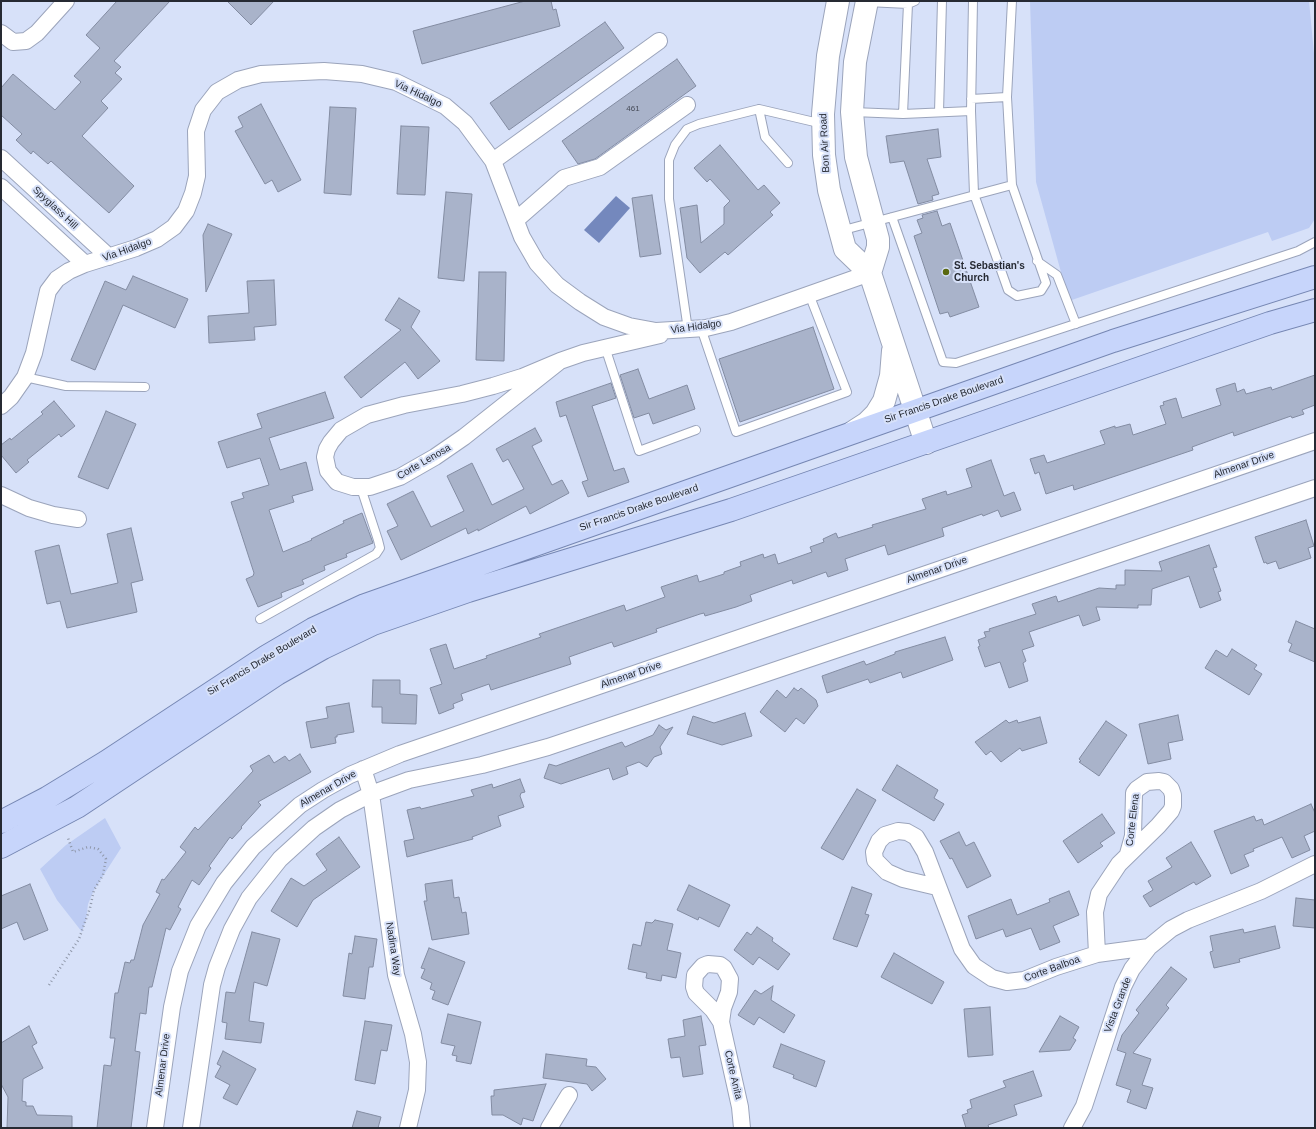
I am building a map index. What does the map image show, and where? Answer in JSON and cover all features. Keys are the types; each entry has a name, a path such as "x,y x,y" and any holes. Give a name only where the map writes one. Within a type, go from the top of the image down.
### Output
{"main road":[{"name":"Bon Air Road","path":"838,1 827,68 823,124 824,155 829,190 845,249 870,273 926,443"},
{"path":"866,1 855,62 852,112 856,158 882,219 878,248 870,273"},
{"name":"Sir Francis Drake Boulevard","path":"1,822 47,798 106,762 266,656 313,629 365,605 916,410 1113,342 1305,280"},
{"name":"Sir Francis Drake Boulevard","path":"1,847 77,807 278,674 322,648 373,624 468,591 730,510 1263,326 1315,310"},
{"path":"853,432 867,423 876,414 884,402 891,376 894,344"}],"street":[{"path":"1,35 13,42 26,41 36,33 66,1"},
{"path":"493,161 659,41"},
{"name":"Via Hidalgo","path":"1,406 11,397 25,377 34,353 48,291 57,279 69,271 85,264 136,248 157,239 174,227 186,211 194,193 197,176 196,130 203,110 217,92 238,80 261,74 324,71 362,74 396,82 446,106 465,123 493,161 522,238 537,263 557,285 580,302 604,317 629,326 656,331 689,330 732,322 870,273"},
{"path":"516,220 564,178 600,167 687,105"},
{"name":"Spyglass Hill","path":"1,158 109,257"},
{"path":"1,187 85,264"},
{"name":"Corte Lenosa","path":"560,361 496,414 435,457 400,477 379,485 361,488 345,486 337,482 328,472 326,465 327,449 336,435 349,424 378,412 493,386 522,377 560,361 605,346 689,330"},
{"name":"Almenar Drive","path":"155,1128 168,1027 176,987 186,955 206,912 224,883 243,859 280,822 310,798 363,769 400,754 1315,441"},
{"path":"191,1128 212,985 223,948 241,913 269,871 306,834 332,815 371,794 409,780 488,763 548,747 1315,488"},
{"path":"1,495 29,508 78,520"},
{"name":"Nadina Way","path":"363,769 371,794 396,975 413,1034 418,1062 418,1090 408,1128"},
{"name":"Corte Elena","path":"1097,954 1094,926 1096,903 1107,879 1128,854"},
{"name":"Vista Grande","path":"1072,1128 1084,1106 1123,987 1132,970 1150,947 1171,929 1184,922 1261,891 1315,864"},
{"name":"Corte Balboa","path":"937,887 958,941 966,956 974,966 992,978 1008,982 1024,980 1056,967 1097,954 1150,947"},
{"name":"Corte Anita","path":"721,1022 740,1107 742,1128"},
{"path":"549,1128 570,1095"}],"lane":[{"path":"866,1 912,2 903,114"},
{"path":"939,112 942,1"},
{"path":"973,1 971,111 974,194 1008,290 1017,296 1041,291 1046,283 1012,185 1007,97 1012,1"},
{"path":"971,99 1007,97"},
{"path":"759,109 765,137 788,163"},
{"path":"809,294 847,392 736,432 689,330 669,199 669,160 675,145 688,129 699,124 759,109 823,124"},
{"path":"852,112 903,114 971,111"},
{"path":"839,231 1012,185"},
{"path":"882,219 943,362 956,363 1298,251 1315,242"},
{"path":"1037,260 1057,275 1076,324"},
{"path":"1305,280 1315,268"},
{"path":"605,346 639,451 696,430"},
{"path":"25,377 66,386 145,387"},
{"path":"260,619 376,554 380,548 361,488"}],"path":[{"path":"49,985 79,939 90,908 94,890 103,875 106,859 98,849 88,847 73,852 68,838"}],"shaded area":[{"path":"1030,1 1309,1 1315,64 1315,219 1309,228 1272,241 1268,232 1069,301 1036,182"},
{"path":"616,196 630,208 599,243 584,230"},
{"path":"105,818 121,848 94,890 88,904 86,920 82,932 57,900 40,869 66,845"}],"building":[{"path":"117,1 170,1 114,61 121,67 115,73 122,79 101,101 108,108 82,136 134,186 109,213 51,161 48,164 33,151 31,154 16,140 22,134 1,115 1,88 13,74 55,110 81,82 74,76 100,48 86,35"},
{"path":"227,1 274,1 251,25"},
{"path":"525,1 551,1 553,10 556,9 560,26 422,64 413,31"},
{"path":"605,22 624,48 509,130 490,103"},
{"path":"677,59 696,86 595,159 578,164 562,141"},
{"path":"261,104 301,180 278,192 272,180 265,184 235,131 243,127 238,117"},
{"path":"330,107 356,108 351,195 324,193"},
{"path":"401,126 429,127 425,195 397,194"},
{"path":"938,129 941,157 927,159 939,194 932,196 933,200 918,204 904,161 890,163 886,136"},
{"path":"720,145 758,190 764,185 780,203 770,212 773,215 728,255 725,252 700,273 687,258 680,208 697,205 701,243 724,224 724,207 730,201 710,179 707,182 694,168"},
{"path":"446,192 472,194 464,281 438,278"},
{"path":"652,195 661,254 640,257 632,198"},
{"name":"St. Sebastian's Church","path":"937,211 942,226 950,223 979,307 950,317 948,312 940,314 914,236 922,233 917,220 923,218 922,215"},
{"path":"208,224 232,234 206,292 203,235"},
{"path":"479,272 506,272 504,361 476,360"},
{"path":"133,276 188,299 175,328 123,305 95,370 71,360 105,281 126,290"},
{"path":"274,280 276,325 254,327 255,340 209,343 208,316 249,313 247,281"},
{"path":"399,298 420,311 411,327 440,361 418,379 405,362 361,398 344,377 401,330 385,320"},
{"path":"813,327 834,389 740,422 719,359"},
{"path":"638,369 649,399 687,385 695,409 653,424 649,413 634,418 620,375"},
{"path":"1315,375 1315,405 1302,410 1304,414 1292,418 1291,416 1234,436 1233,432 1192,447 1193,450 1074,490 1073,485 1046,494 1039,472 1035,474 1030,459 1044,455 1047,463 1105,444 1100,431 1115,426 1115,428 1130,424 1133,435 1166,424 1160,406 1164,405 1163,402 1176,398 1182,418 1221,405 1216,389 1235,383 1237,392 1244,389 1246,394 1271,387 1272,390"},
{"path":"611,383 616,398 592,406 614,471 624,468 629,482 588,497 582,482 588,480 566,415 560,417 556,402"},
{"path":"325,392 334,418 269,438 280,470 306,462 313,490 292,496 294,502 269,510 283,552 312,540 311,539 344,523 343,521 362,513 373,543 346,554 347,557 324,566 325,570 302,580 304,584 281,593 282,597 258,607 246,579 253,576 254,573 231,502 244,498 242,493 269,485 260,458 227,468 218,442 262,428 257,414"},
{"path":"54,401 75,426 61,437 59,434 27,460 29,462 16,473 1,455 1,445 10,438 11,440 43,414 41,412"},
{"path":"106,411 136,424 108,489 78,477"},
{"path":"535,428 542,441 532,446 552,485 562,480 569,493 530,514 526,506 478,531 478,529 468,534 466,528 401,560 387,531 398,526 387,504 413,491 431,527 464,511 447,476 472,463 492,505 524,489 508,459 503,462 496,449"},
{"path":"991,460 1004,496 1014,492 1021,510 1001,517 998,510 983,516 982,514 942,528 944,536 888,555 885,545 845,559 848,570 828,577 826,572 793,584 792,580 750,595 752,601 736,607 705,616 704,613 700,614 656,629 657,632 614,647 612,642 569,657 571,664 491,690 489,684 461,694 463,700 453,704 454,708 439,714 430,688 442,684 430,649 446,644 454,669 541,637 539,634 624,605 626,611 665,597 661,587 697,575 699,582 724,574 724,572 741,566 740,562 763,554 764,558 775,554 778,564 812,552 810,547 824,542 823,539 836,533 838,538 873,527 872,525 926,509 922,499 946,491 947,495 972,487 966,469"},
{"path":"1306,520 1314,546 1308,548 1311,558 1279,569 1276,561 1267,564 1266,562 1264,563 1255,537"},
{"path":"131,528 143,580 131,583 137,612 67,628 60,601 47,604 35,551 59,545 71,594 118,583 107,534"},
{"path":"1209,545 1217,567 1213,568 1221,591 1218,592 1221,600 1200,608 1189,576 1152,589 1151,605 1138,605 1138,608 1096,607 1100,620 1083,626 1079,615 1029,632 1034,646 1022,650 1026,661 1023,663 1028,681 1009,688 1000,662 985,667 978,647 980,646 978,640 986,637 984,632 990,631 989,629 1036,614 1032,604 1056,596 1058,602 1099,588 1116,589 1116,585 1125,585 1125,570 1162,571 1159,562"},
{"path":"1296,621 1315,629 1315,662 1289,651 1292,644 1288,642"},
{"path":"945,637 953,660 903,678 901,672 870,683 868,679 827,693 822,676 864,661 866,665 895,654 895,652"},
{"path":"1232,649 1257,665 1254,669 1262,674 1249,695 1205,668 1216,650 1227,657"},
{"path":"373,680 400,680 400,694 417,695 416,724 382,723 382,707 372,707"},
{"path":"794,688 798,691 801,688 816,700 818,706 804,724 796,718 785,732 760,712 777,690 786,698"},
{"path":"349,703 354,732 337,735 337,737 335,737 336,743 311,748 306,722 328,718 326,707"},
{"path":"745,713 752,736 722,745 687,734 693,716 714,723"},
{"path":"1178,715 1183,740 1168,743 1171,759 1148,764 1139,724"},
{"path":"1040,717 1047,743 1022,751 1020,748 1001,762 991,751 986,755 975,742 1006,720 1009,723 1017,720 1018,723"},
{"path":"1106,721 1127,735 1099,776 1079,762 1081,761 1079,759"},
{"path":"659,725 666,730 673,727 660,747 662,754 654,757 647,767 639,762 626,767 628,774 613,780 609,768 561,784 544,778 549,764 556,766 622,742 625,747 653,735"},
{"path":"300,754 311,772 258,802 261,805 232,839 230,837 209,866 211,868 199,885 192,880 178,907 181,909 170,930 166,928 152,987 149,987 146,1014 140,1013 135,1051 140,1052 131,1128 97,1128 104,1065 111,1066 115,1038 110,1038 115,993 118,993 125,962 130,963 131,960 134,960 143,925 160,894 156,892 162,879 164,880 186,852 180,847 195,827 198,830 253,771 250,766 269,755 274,763 285,756 289,761"},
{"path":"897,765 938,790 934,798 944,804 934,821 882,790"},
{"path":"520,779 525,792 521,793 520,796 524,807 498,816 501,826 472,837 473,839 407,857 404,841 414,839 407,810 420,807 421,809 474,796 471,790 492,784 493,788"},
{"path":"857,789 876,800 843,860 821,848"},
{"path":"1311,804 1315,813 1315,831 1304,836 1310,850 1292,858 1282,837 1253,849 1254,851 1244,855 1249,866 1231,874 1214,831 1254,816 1256,821 1262,819 1264,825"},
{"path":"1102,814 1115,833 1100,843 1103,846 1078,863 1063,841"},
{"path":"959,832 966,846 974,842 991,876 967,888 952,858 950,859 940,841"},
{"path":"339,837 360,867 313,900 297,927 271,911 291,878 304,886 327,870 316,854"},
{"path":"1191,842 1211,876 1196,885 1194,882 1150,907 1143,896 1153,890 1148,881 1172,867 1166,858"},
{"path":"452,880 454,898 459,897 462,913 466,912 469,934 432,940 424,901 427,901 425,884"},
{"path":"30,884 48,930 24,940 17,922 1,929 1,896"},
{"path":"689,885 730,905 719,927 699,917 698,920 677,910"},
{"path":"852,887 872,894 865,914 869,915 857,947 833,939"},
{"path":"1069,891 1079,915 1053,926 1060,942 1040,950 1031,928 1006,937 1003,929 976,939 968,916 1011,899 1017,915 1050,902 1049,899"},
{"path":"1296,898 1315,900 1315,928 1293,926"},
{"path":"655,920 673,924 667,950 681,953 676,978 662,975 661,981 646,978 647,973 628,969 633,944 641,946 646,922 652,923"},
{"path":"1275,926 1280,948 1239,959 1240,962 1214,968 1210,952 1213,951 1210,936 1243,929 1244,933"},
{"path":"757,927 773,938 772,941 790,954 778,970 759,957 753,965 734,950 747,932 751,935"},
{"path":"252,932 280,939 267,986 254,982 249,1021 264,1023 261,1043 225,1039 227,1023 222,1022 226,992 235,993"},
{"path":"355,936 377,939 373,967 369,967 365,999 343,996 349,953 352,954"},
{"path":"429,948 465,962 448,1005 432,999 435,991 430,989 432,983 421,978 425,969 421,968"},
{"path":"894,953 944,982 932,1004 881,977"},
{"path":"1171,967 1187,979 1166,1005 1169,1008 1133,1053 1151,1059 1142,1085 1153,1088 1146,1109 1127,1102 1131,1090 1116,1085 1126,1053 1117,1050 1122,1035 1139,1013 1136,1010"},
{"path":"773,986 771,1000 795,1015 784,1033 759,1017 754,1025 738,1015 755,990 761,994"},
{"path":"990,1007 993,1055 968,1057 964,1009"},
{"path":"448,1014 481,1022 471,1064 456,1061 457,1056 452,1055 455,1046 441,1043"},
{"path":"701,1016 706,1045 699,1046 703,1074 683,1077 680,1057 671,1058 668,1039 685,1036 683,1020"},
{"path":"1060,1016 1079,1027 1073,1038 1076,1040 1070,1050 1039,1052"},
{"path":"365,1021 392,1025 387,1051 381,1050 375,1084 355,1080"},
{"path":"29,1026 37,1043 32,1046 43,1068 23,1079 22,1101 26,1102 26,1106 33,1106 37,1115 72,1116 72,1128 7,1128 8,1097 1,1084 1,1043"},
{"path":"781,1044 825,1061 816,1087 793,1078 794,1075 773,1067"},
{"path":"223,1051 256,1069 237,1105 223,1098 230,1085 215,1077 221,1066 217,1064"},
{"path":"546,1054 587,1059 586,1066 596,1067 606,1079 592,1091 587,1084 543,1078"},
{"path":"1033,1071 1042,1096 1014,1105 1017,1115 988,1125 989,1128 966,1128 962,1115 968,1113 967,1110 972,1108 970,1100 1006,1087 1003,1081"},
{"path":"546,1084 533,1121 523,1118 521,1125 503,1115 492,1115 491,1096 494,1096 494,1090"},
{"path":"357,1111 381,1117 378,1128 352,1128"}],"place":[{"name":"St. Sebastian's Church","path":"946,272"}]}
